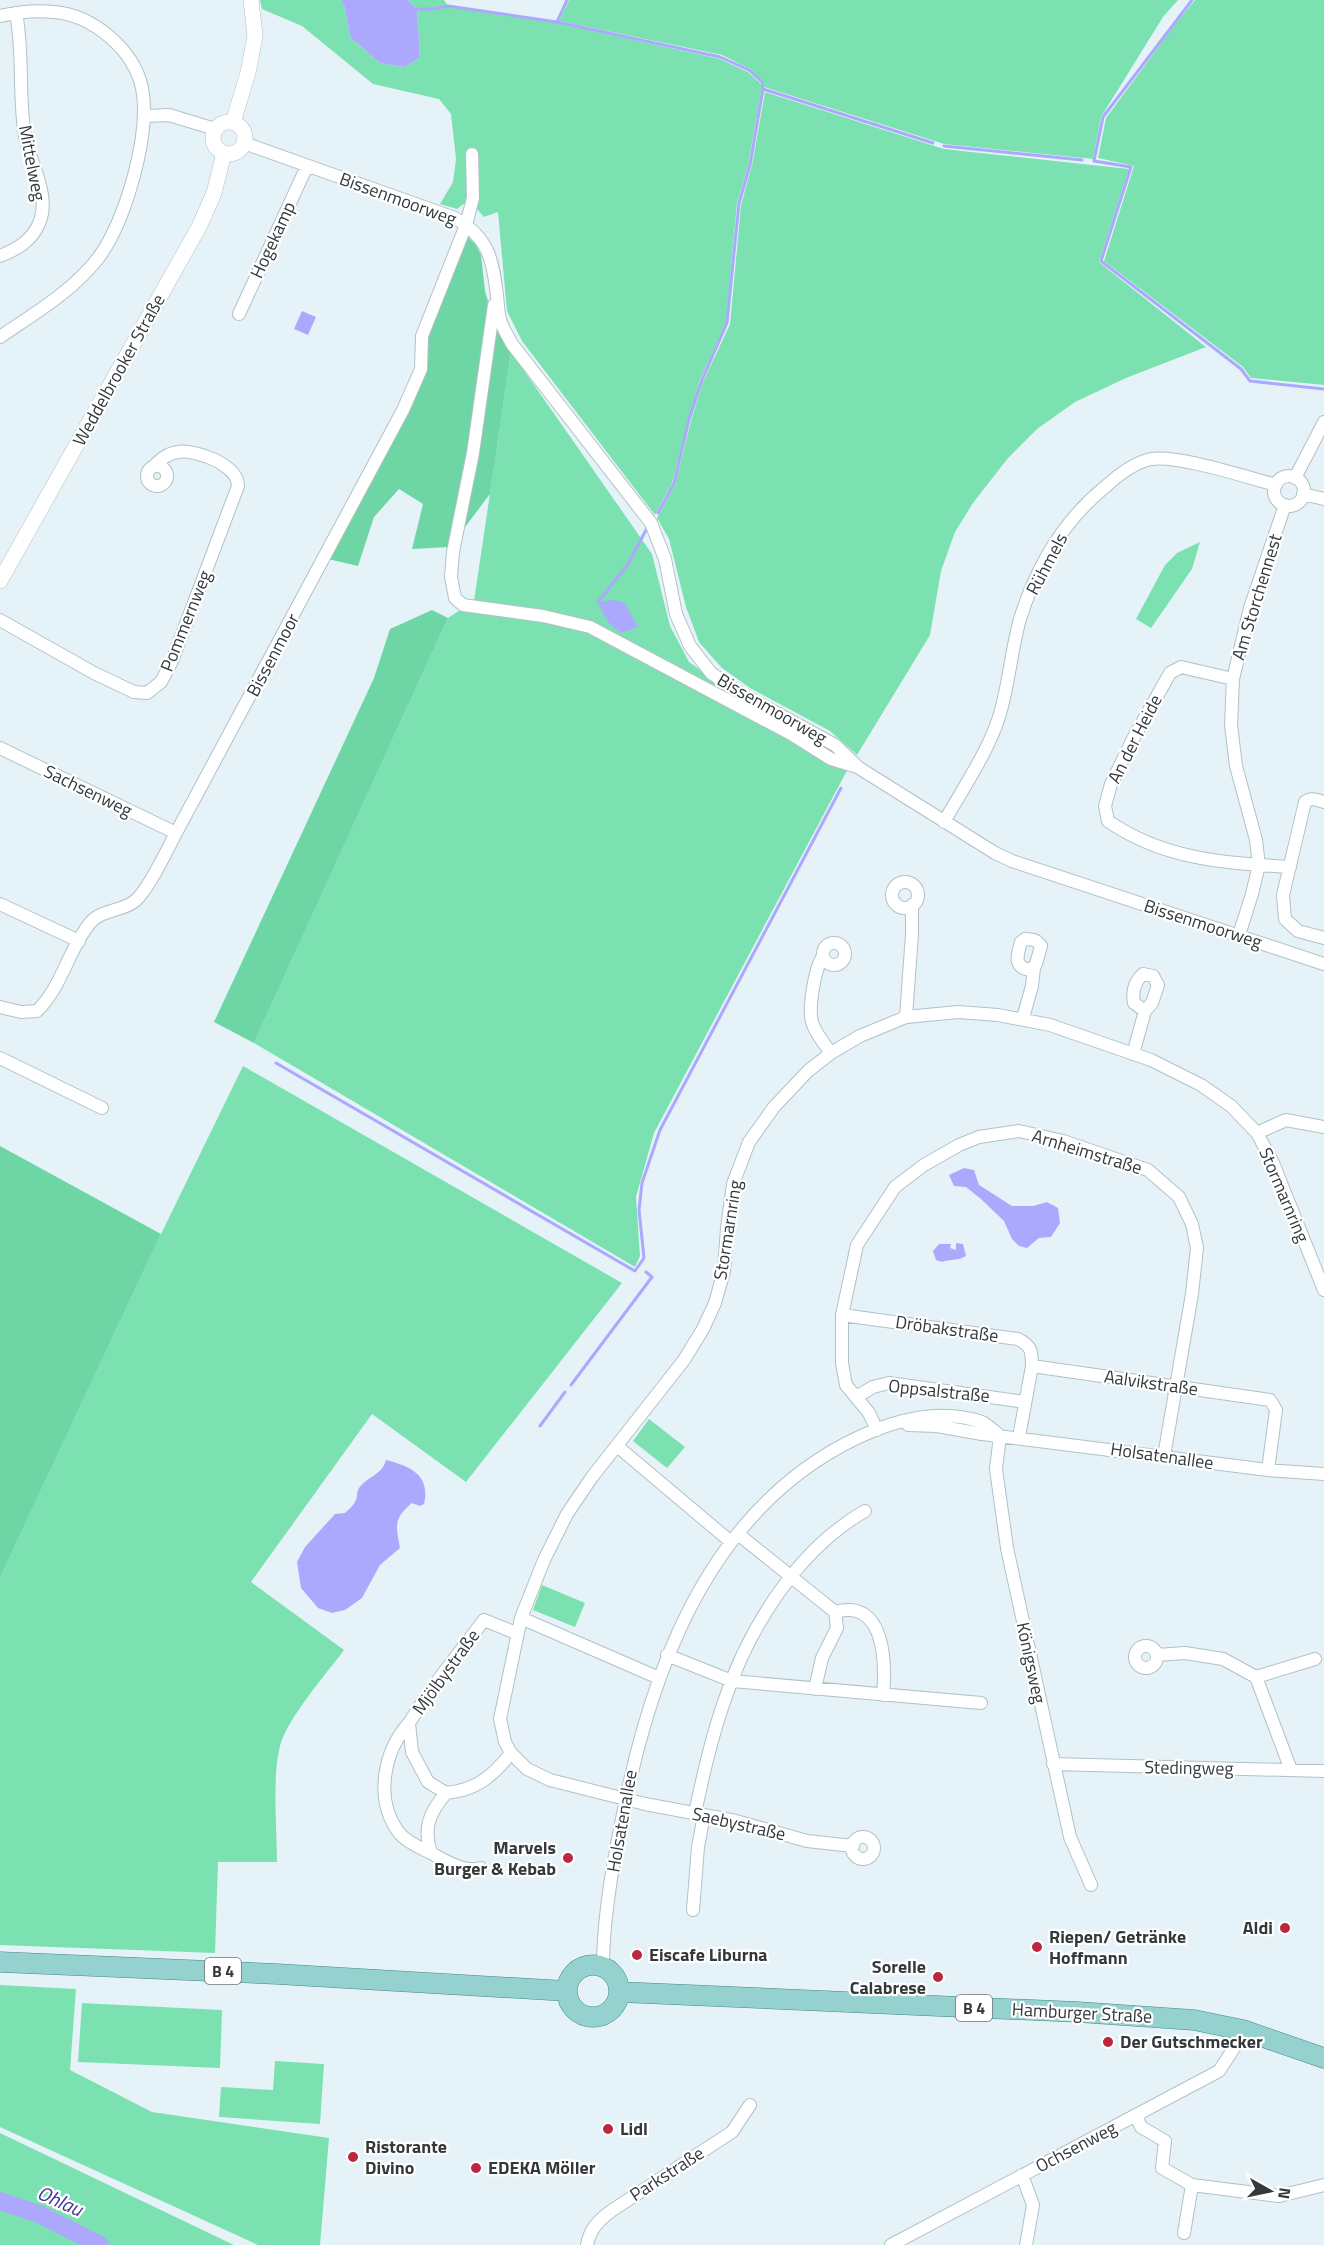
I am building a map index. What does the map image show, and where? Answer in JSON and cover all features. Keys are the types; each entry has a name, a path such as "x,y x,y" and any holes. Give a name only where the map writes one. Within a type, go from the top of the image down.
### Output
{"main road":[{"name":"B 4","path":"0,1962 445,1982 567,1991"},
{"path":"593,1965 603,1967 612,1973 617,1982 619,1992 616,2004 608,2012 598,2017 586,2017 576,2011 569,2002 567,1991 569,1981 583,1967 593,1965"},
{"name":"Hamburger Straße","path":"619,1992 1194,2020 1243,2030 1324,2058"}],"street":[{"path":"233,122 248,73 255,36 251,0"},
{"path":"0,16 16,13 56,12 85,21 113,39 136,71 142,86 145,116 133,177 120,219 99,256 73,287 0,337"},
{"name":"Mittelweg","path":"0,256 28,242 40,221 41,212 42,196 25,138 20,82 21,36 16,13"},
{"path":"145,116 169,115 215,129"},
{"path":"233,122 242,128 244,143 234,153 224,153 214,143 215,129 223,123 233,122"},
{"name":"Bissenmoorweg","path":"244,143 455,218 481,238 490,254 500,319 512,344 651,523 665,559 676,614 690,646 711,673 740,693 835,745 859,768 944,822 1012,861 1324,964"},
{"name":"Weddelbrooker Straße","path":"0,581 199,227 214,193 224,153"},
{"name":"Bissenmoor","path":"0,1007 21,1012 37,1011 48,1000 91,922 106,912 134,901 143,891 176,833 404,410 421,369 422,336 466,225 473,198 472,154"},
{"name":"Hogekamp","path":"239,314 307,166"},
{"path":"496,289 473,453 453,552 451,577 455,598 464,605 543,615 590,627 791,734 831,759 859,768"},
{"path":"1295,478 1324,422"},
{"name":"Pommernweg","path":"0,620 94,673 134,692 147,693 161,682 172,661 238,481 236,475 226,465 190,451 174,453 163,458 154,466"},
{"name":"Rühmels","path":"944,822 974,771 998,719 1020,620 1038,573 1063,531 1084,504 1126,469 1151,459 1177,460 1276,485"},
{"path":"1284,477 1295,478 1302,484 1302,498 1294,505 1280,503 1275,495 1276,485 1284,477"},
{"path":"1303,494 1324,499"},
{"name":"Am Storchennest","path":"1239,935 1259,865 1256,840 1236,766 1231,725 1233,679 1250,608 1285,505"},
{"name":"An der Heide","path":"1233,679 1181,667 1170,673 1120,765 1111,784 1105,806 1108,821 1124,832 1152,843 1200,859 1259,865"},
{"name":"Sachsenweg","path":"0,748 176,833"},
{"path":"1324,802 1314,799 1305,802 1283,895 1285,919 1298,931 1324,938"},
{"path":"1259,865 1290,867"},
{"path":"0,904 79,941"},
{"path":"906,1017 912,905"},
{"path":"824,956 817,966 811,1015 813,1025 831,1053"},
{"path":"1023,1018 1032,986 1034,968"},
{"path":"1133,1054 1145,1011"},
{"name":"Stormarnring","path":"511,1753 505,1742 500,1719 516,1633 544,1560 567,1514 684,1360 703,1329 715,1303 724,1271 733,1184 750,1142 774,1107 808,1071 831,1053 860,1036 906,1017 958,1012 1023,1018 1151,1060 1201,1085 1231,1106 1257,1133 1274,1163 1324,1290"},
{"path":"0,1058 102,1108"},
{"name":"Stormarnring","path":"1257,1133 1286,1120 1324,1127"},
{"name":"Arnheimstraße","path":"877,1430 869,1413 846,1385 842,1363 842,1314 857,1245 895,1187 924,1165 959,1145 979,1137 1019,1131 1063,1141 1148,1170 1179,1197 1192,1224 1197,1248 1192,1294 1164,1456"},
{"name":"Dröbakstraße","path":"842,1314 1017,1339 1029,1345 1032,1350 1032,1365"},
{"path":"1019,1437 1032,1365"},
{"name":"Aalvikstraße","path":"1032,1365 1270,1400 1276,1410 1268,1470"},
{"name":"Oppsalstraße","path":"856,1397 873,1387 889,1383 1025,1402"},
{"name":"Holsatenallee","path":"603,1967 610,1889 626,1798 641,1732 667,1655 703,1582 735,1538 769,1501 809,1465 850,1440 892,1424 937,1426 1268,1470 1324,1474"},
{"name":"Königsweg","path":"1000,1436 996,1469 1007,1548 1072,1846 1091,1886"},
{"path":"617,1446 661,1482 835,1612 837,1628 822,1658 815,1689"},
{"path":"693,1910 700,1814 711,1745 732,1681 759,1625 791,1577 819,1547 865,1511"},
{"path":"835,1612 850,1609 864,1615 874,1624 881,1642 885,1672 883,1695"},
{"path":"521,1618 658,1678"},
{"name":"Mjölbystraße","path":"481,1868 474,1870 462,1868 414,1844 400,1834 387,1811 383,1790 392,1746 429,1692 484,1620 516,1633"},
{"path":"1157,1655 1185,1653 1223,1659 1256,1677 1291,1770"},
{"path":"667,1655 732,1681 981,1703"},
{"path":"1256,1677 1315,1659"},
{"name":"Mjölbystraße","path":"409,1723 412,1752 428,1782 446,1793"},
{"path":"431,1853 426,1838 429,1821 446,1793 471,1788 487,1778 511,1753 527,1769 550,1780 626,1798"},
{"name":"Stedingweg","path":"1053,1764 1324,1771"},
{"name":"Saebystraße","path":"626,1798 736,1821 807,1841 853,1846"},
{"name":"Ochsenweg","path":"891,2245 1219,2071 1240,2039 1243,2030"},
{"name":"Parkstraße","path":"586,2245 590,2232 603,2217 732,2132 750,2104"},
{"path":"1136,2116 1141,2127 1165,2141 1162,2168 1192,2185 1279,2196 1324,2185"},
{"path":"1022,2175 1033,2205 1026,2245"},
{"path":"1185,2233 1192,2185"}],"green space":[{"path":"260,0 341,0 350,37 380,63 404,67 420,58 417,9 408,0 444,0 448,6 557,23 720,59 748,72 760,83 762,87 748,166 737,203 726,323 700,380 672,483 655,515 522,341 507,311 498,212 484,217 469,200 457,209 440,204 453,182 456,159 451,114 439,99 373,84 302,26 262,9"},
{"path":"569,0 1178,0 1163,17 1101,117 1093,159 944,144 764,87 763,82 750,69 722,55 559,21"},
{"path":"1195,0 1324,0 1324,385 1251,378 1243,367 1104,261 1134,166 1098,158 1106,118"},
{"path":"765,92 944,149 1129,169 1099,262 1206,347 1126,378 1075,402 1037,429 1008,458 973,503 955,532 941,571 930,635 857,755 830,731 750,688 722,668 699,642 686,607 669,539 657,518 675,484 703,382 730,324 741,205 752,165"},
{"path":"468,237 476,245 481,255 485,291 495,325 511,352 490,494 450,547 412,549 423,504 399,489 374,517 358,566 328,559 407,410 424,337 464,239"},
{"path":"511,352 652,554 670,626 689,662 754,708 830,745 851,763 654,1133 636,1197 640,1256 635,1267 254,1043 448,618 474,601"},
{"path":"1200,542 1192,569 1151,628 1136,619 1165,565 1177,553"},
{"path":"432,610 448,618 254,1043 214,1022 374,678 390,629"},
{"path":"243,1066 622,1283 466,1482 372,1414 251,1582 344,1650 290,1723 280,1746 276,1788 277,1862 218,1862 215,1953 0,1945 0,1578 161,1234"},
{"path":"0,1146 161,1234 0,1578"},
{"path":"649,1419 685,1447 667,1468 633,1441"},
{"path":"542,1585 585,1603 575,1627 533,1610"},
{"path":"0,1985 76,1989 70,2070 152,2112 329,2138 320,2245 258,2245 0,2127"},
{"path":"82,2003 222,2010 220,2068 78,2062"},
{"path":"275,2061 324,2064 320,2124 219,2117 221,2087 273,2090"},
{"path":"0,2133 234,2245 0,2245"}],"shaded area":[{"path":"341,0 408,0 417,9 420,58 404,67 380,63 350,37"},
{"path":"302,311 316,317 308,335 294,329"},
{"path":"613,600 625,603 638,627 621,633 610,623 598,602"},
{"path":"964,1168 974,1170 979,1185 1012,1206 1033,1206 1047,1202 1058,1208 1060,1223 1051,1237 1039,1238 1027,1248 1019,1246 1012,1239 1004,1221 981,1199 966,1187 954,1186 949,1175"},
{"path":"956,1243 963,1244 966,1256 942,1262 936,1260 933,1251 939,1244 951,1244 950,1248 956,1250"},
{"path":"386,1460 403,1465 417,1473 424,1486 424,1504 420,1506 412,1503 399,1518 397,1528 400,1548 380,1565 362,1598 345,1610 332,1613 318,1608 301,1588 297,1562 305,1547 335,1514 345,1513 352,1506 359,1488 381,1469"}],"waterway":[{"path":"433,9 448,6 557,22 567,0"},
{"path":"1192,0 1103,117 1094,161 1131,167 1101,261 1241,369 1250,381 1324,389"},
{"path":"417,9 432,9"},
{"path":"557,22 720,57 749,70 762,82 763,89"},
{"path":"658,513 674,483 689,420 702,380 727,323 739,203 750,165 763,89 933,143"},
{"path":"944,146 1082,160"},
{"path":"598,602 628,564 646,530"},
{"path":"276,1063 635,1271 644,1258 639,1210 642,1183 660,1130 841,788"},
{"path":"571,1385 652,1277 646,1272"},
{"path":"540,1426 565,1392"},
{"name":"Ohlau","path":"0,2201 39,2214 100,2245"}],"place":[{"name":"Marvels Burger & Kebab","path":"568,1858"},
{"name":"Aldi","path":"1285,1928"},
{"name":"Riepen/ Getränke Hoffmann","path":"1037,1947"},
{"name":"Eiscafe Liburna","path":"637,1955"},
{"name":"Sorelle Calabrese","path":"938,1977"},
{"name":"Der Gutschmecker","path":"1108,2042"},
{"name":"Lidl","path":"608,2129"},
{"name":"Ristorante Divino","path":"353,2157"},
{"name":"EDEKA Möller","path":"476,2168"}]}
